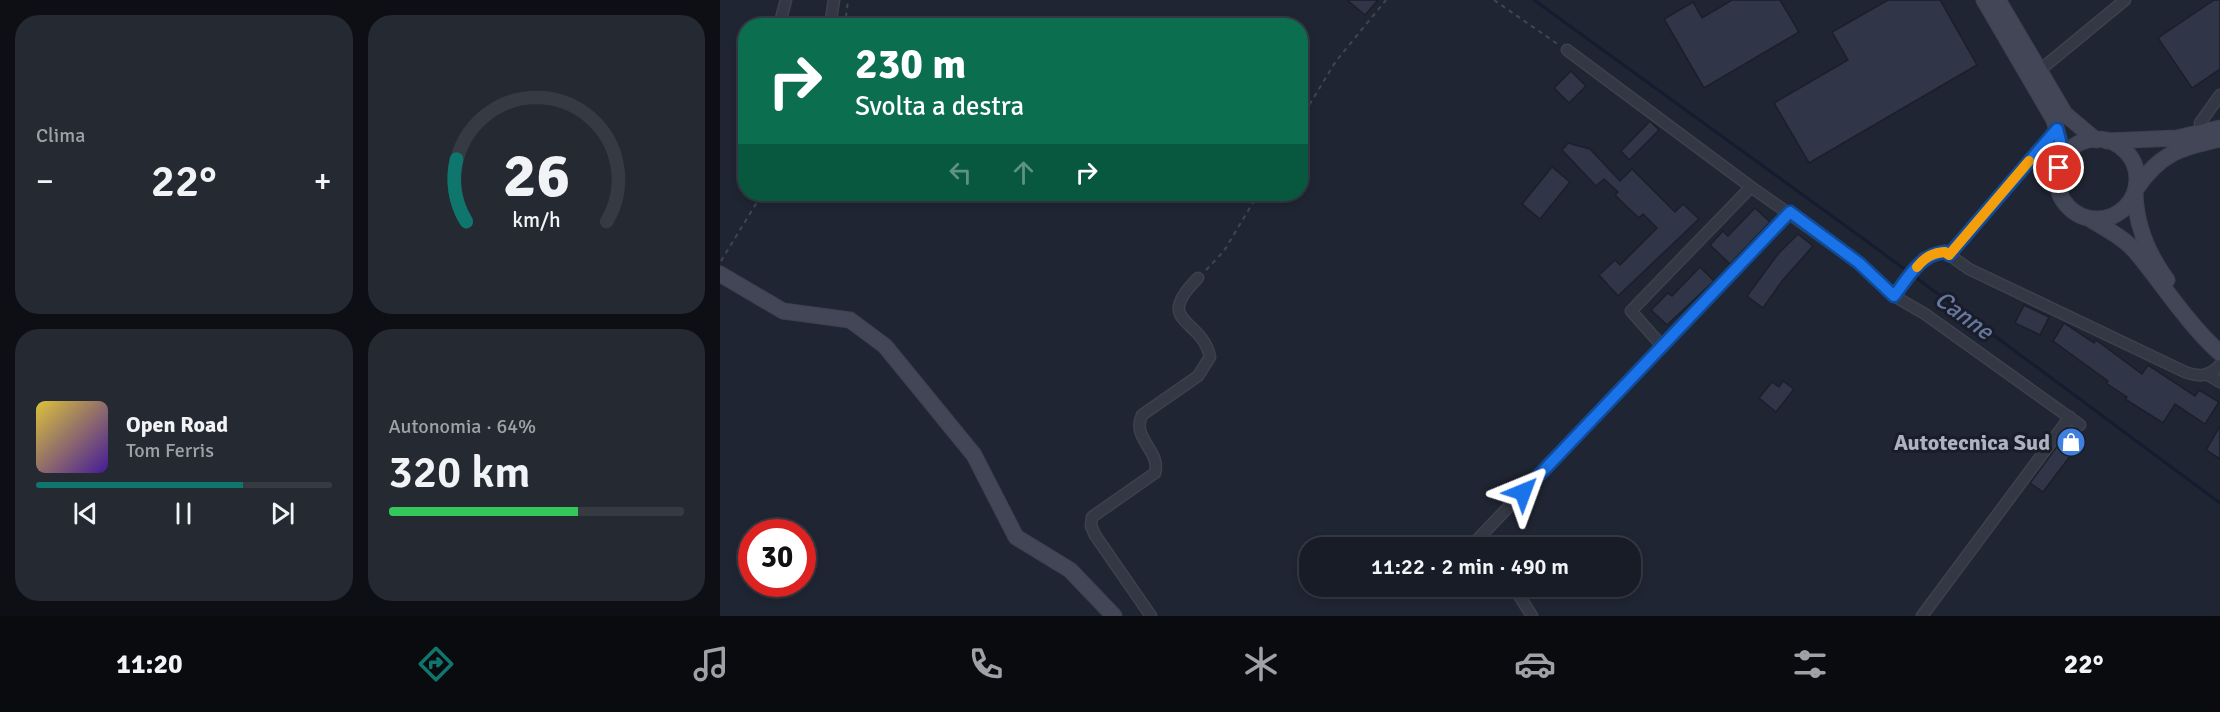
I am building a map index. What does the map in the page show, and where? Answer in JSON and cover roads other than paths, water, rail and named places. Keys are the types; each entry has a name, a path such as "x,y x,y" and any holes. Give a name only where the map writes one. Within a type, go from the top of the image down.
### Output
{"street":[{"path":"781,18 786,0"},
{"path":"831,18 834,0"},
{"path":"1984,0 2054,120 2064,157"},
{"path":"1998,0 2065,114 2102,140 2123,150 2134,165 2138,225 2145,245 2189,308 2220,341"},
{"path":"2040,70 2125,0"},
{"path":"1567,50 1751,187 1790,212 1859,263 1894,296 1925,314 2080,424"},
{"path":"2203,132 2200,123 2220,95"},
{"path":"2220,128 2176,138 2084,142 2064,157 2059,168 2060,194 2071,209 2118,236 2135,251 2182,314 2220,353"},
{"path":"1949,255 2057,129"},
{"path":"2087,218 2110,217 2129,203 2153,167 2179,149 2220,139"},
{"path":"1663,347 1631,311 1751,187"},
{"path":"1480,537 1790,212"},
{"path":"1894,296 1924,258 1945,252 1969,269 2185,372 2198,377 2208,375 2220,365"},
{"path":"720,274 783,311 850,320 885,346 974,455 1016,537 1070,570 1114,616"},
{"path":"1151,616 1095,536 1091,526 1092,517 1155,473 1157,465 1154,456 1138,433 1138,424 1142,415 1198,376 1210,357 1208,348 1179,311 1178,303 1181,294 1198,278"},
{"path":"2208,375 2220,382"},
{"path":"1922,616 2070,417"},
{"path":"1521,597 1532,616"}],"waterway":[{"name":"Canne","path":"1534,0 1876,248 2220,503"}],"place":[{"name":"Autotecnica Sud","path":"2071,442"}]}
